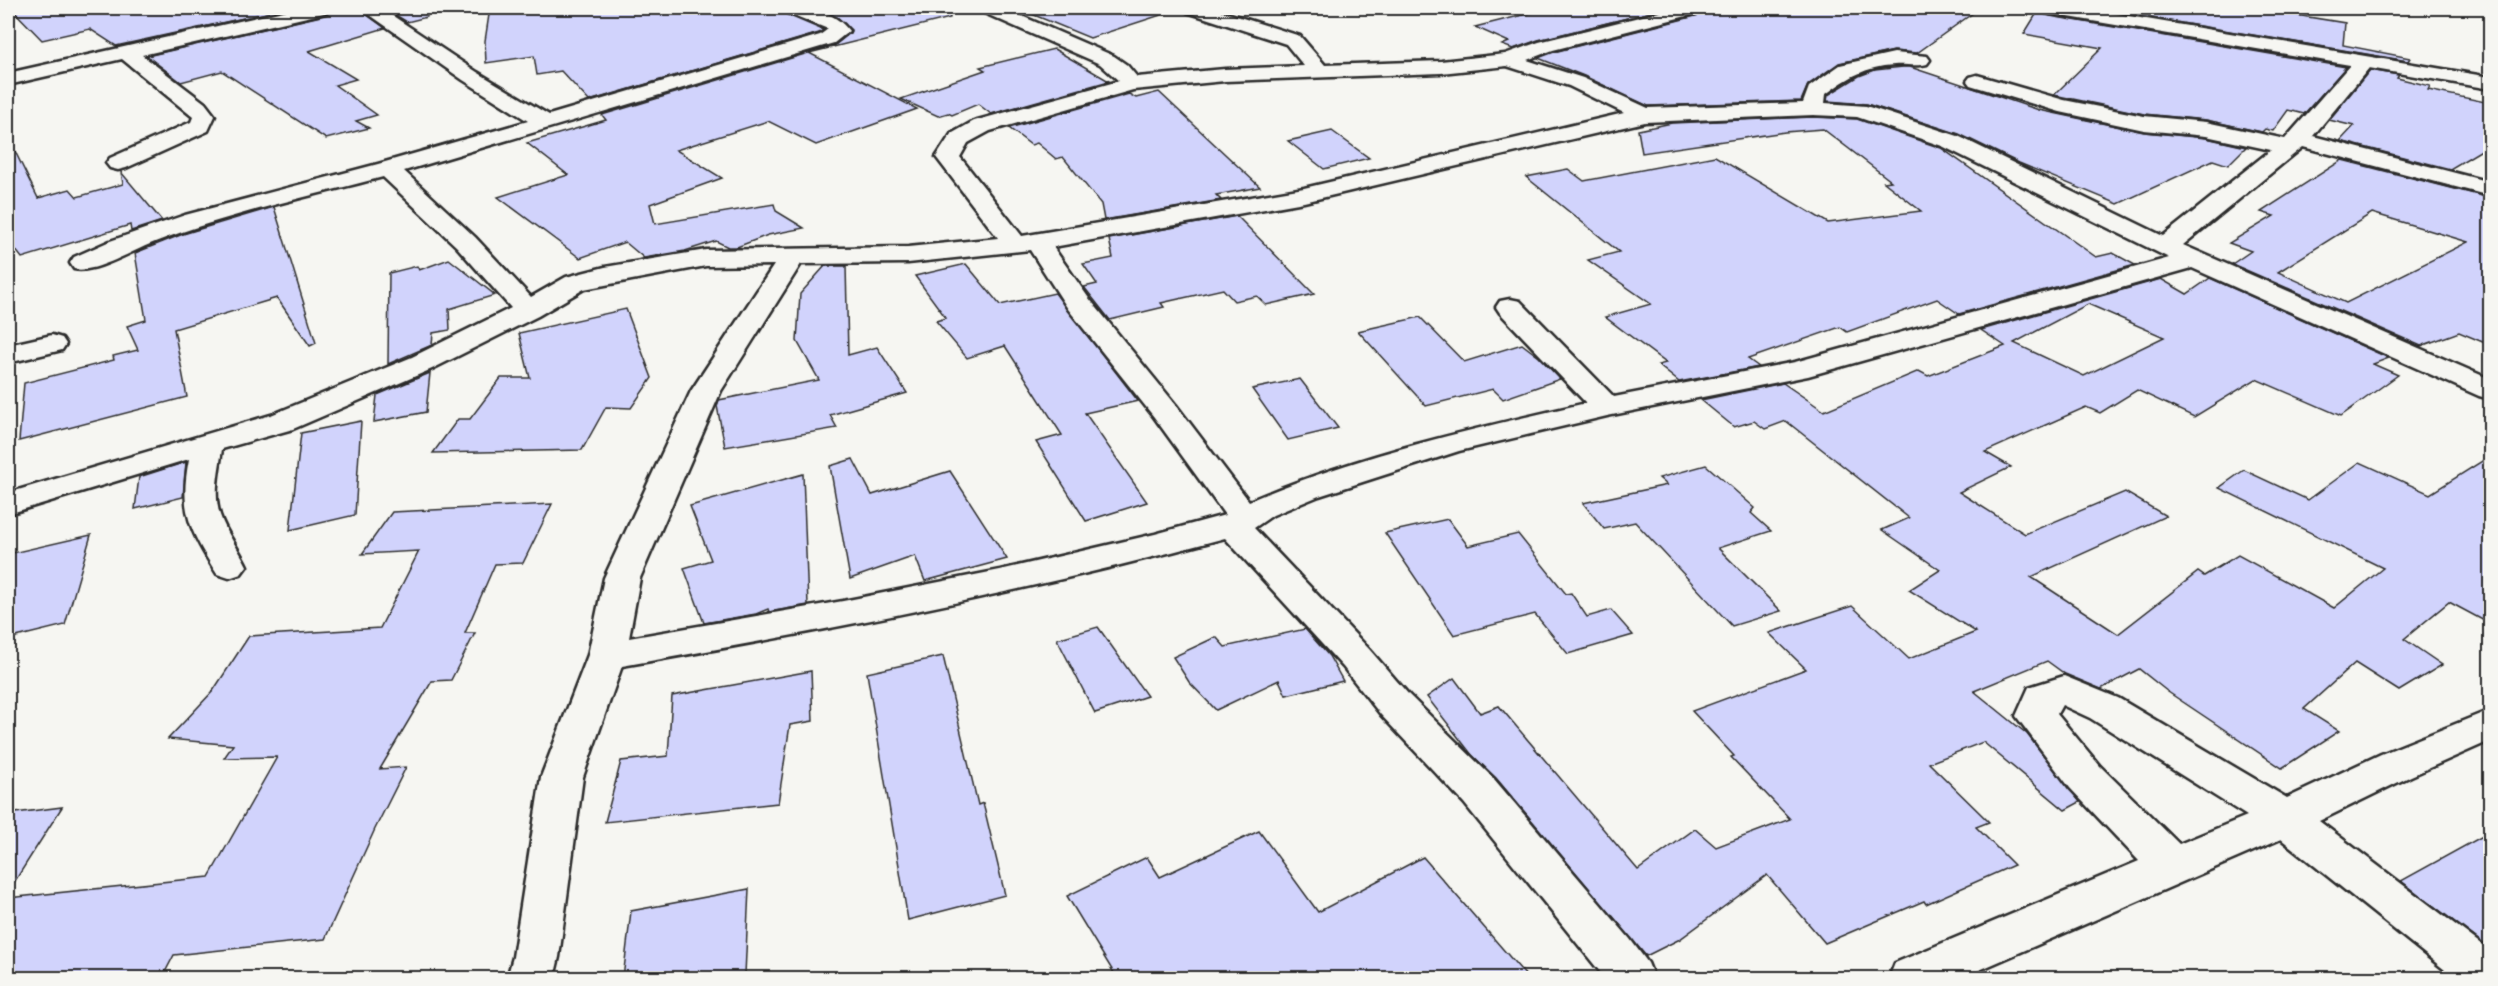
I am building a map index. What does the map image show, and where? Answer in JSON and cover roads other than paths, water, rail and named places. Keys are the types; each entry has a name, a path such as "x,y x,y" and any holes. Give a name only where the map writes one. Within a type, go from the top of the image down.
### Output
{"street":[{"path":"8,79 320,8"},
{"path":"369,8 470,76 545,122"},
{"path":"83,263 149,233 545,122 827,39 839,31 834,24 794,8"},
{"path":"989,8 1107,60 1120,69 1132,84"},
{"path":"1194,8 1293,40 1319,71"},
{"path":"1631,978 1614,953 1479,791 1395,705 1238,522 1165,411 1078,303 948,157 959,139 982,126 1132,84 1225,75 1441,68 1508,60 1546,46 1695,8"},
{"path":"2051,8 2490,83"},
{"path":"118,163 200,126 204,116 198,108 127,53"},
{"path":"1813,109 1816,91 1847,69 1894,59 1920,60"},
{"path":"1508,60 1576,82 1645,115"},
{"path":"607,655 848,614 1127,554 1238,522 1270,505 1359,471 1449,444 1607,407 1798,370 2179,253 2294,143 2365,60"},
{"path":"1977,81 2060,106 2144,123 2206,129 2294,143 2490,189"},
{"path":"8,504 293,418 422,363 528,310 575,283 638,268 706,258 908,255 1025,242 1304,195 1645,115 1813,109 1858,111 1950,141 2179,253 2490,390"},
{"path":"387,168 466,242 528,310"},
{"path":"530,978 536,957 562,777 607,655 622,578 669,478 706,391 793,256"},
{"path":"1510,308 1607,407"},
{"path":"8,354 52,344"},
{"path":"207,445 200,500 206,523 220,544 229,566"},
{"path":"2172,866 2085,777 2036,716 2043,697 2064,690 2104,708 2285,818 2490,978"},
{"path":"1912,978 2285,818 2396,765 2490,725"}]}
